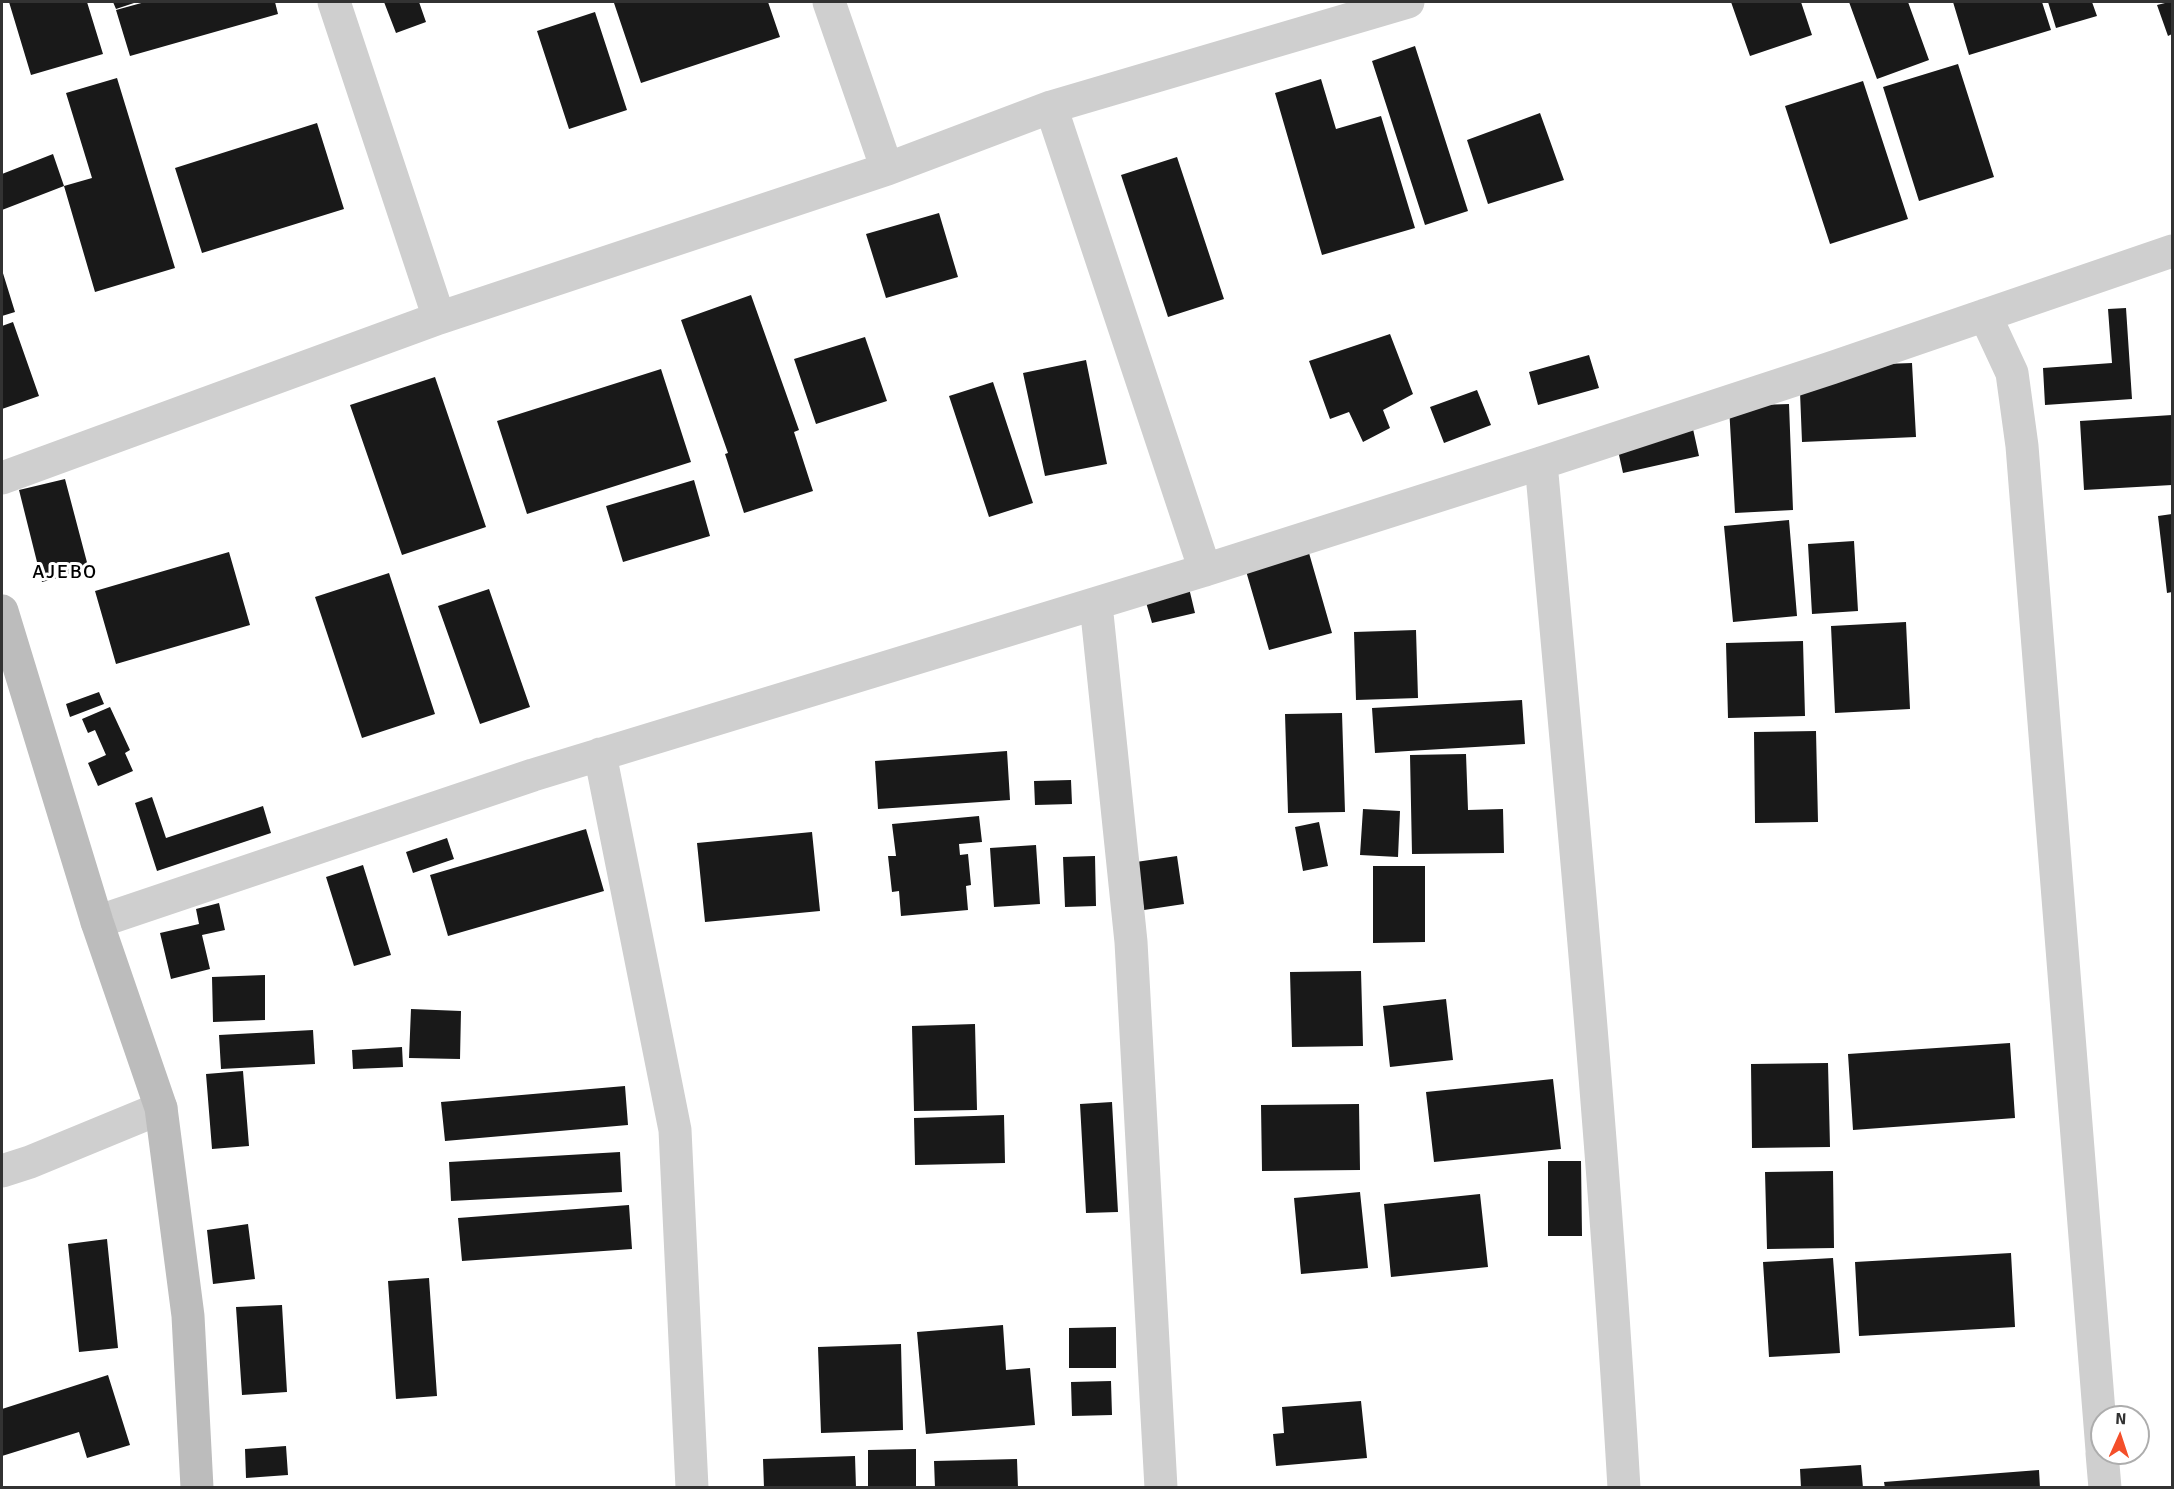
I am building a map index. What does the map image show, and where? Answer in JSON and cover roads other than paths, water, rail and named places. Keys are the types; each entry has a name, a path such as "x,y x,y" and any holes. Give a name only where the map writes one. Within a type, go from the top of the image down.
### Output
{"street":[{"path":"334,2 439,318"},
{"path":"829,2 887,169"},
{"path":"2,478 439,318 887,169 1050,107 1332,13 1408,2"},
{"path":"1050,107 1205,570"},
{"path":"97,922 533,775 1096,604 1541,463 1832,368 2172,251"},
{"path":"1985,315 2012,373 2022,446 2098,1405"},
{"path":"1541,463 1583,922 1615,1333 1624,1488"},
{"path":"1096,604 1131,942 1161,1488"},
{"path":"2,611 97,922 161,1108 188,1316 197,1488"},
{"path":"600,754 675,1130 692,1488"},
{"path":"2,1171 30,1162 161,1108"},
{"path":"2103,1465 2105,1488"}],"district":[{"name":"AJEBO","path":"65,573"}]}
